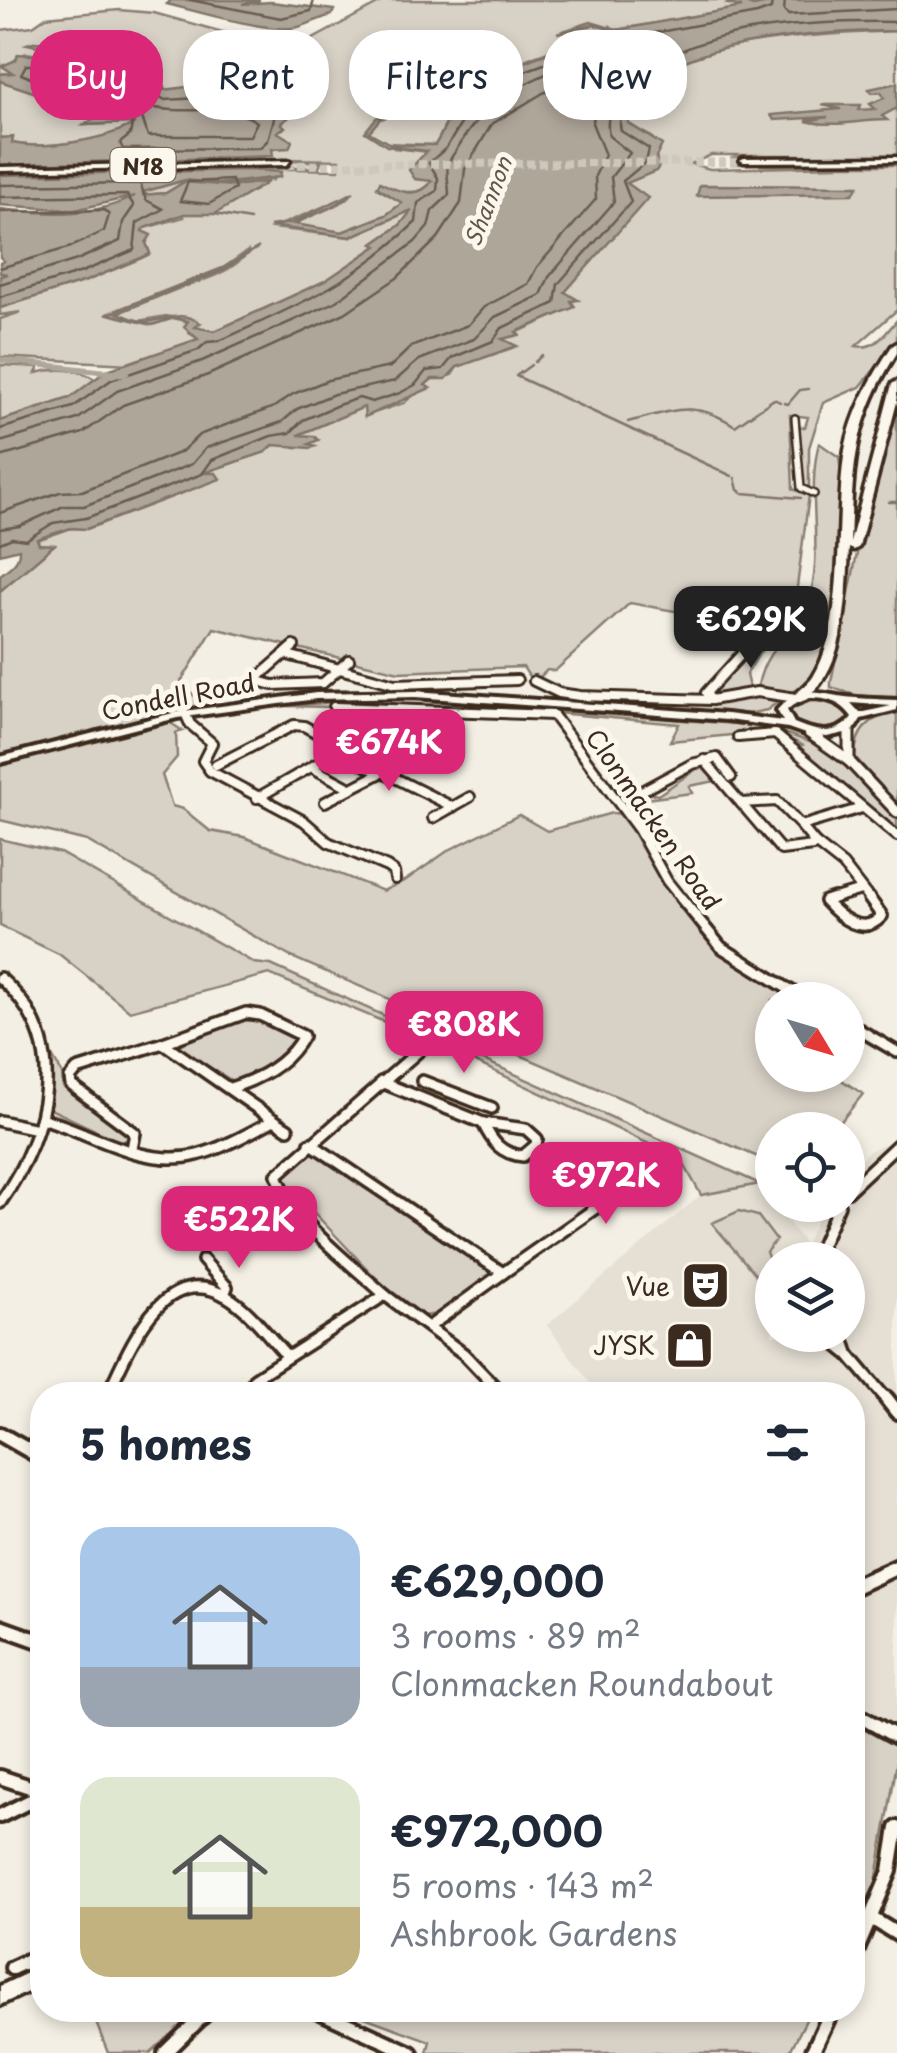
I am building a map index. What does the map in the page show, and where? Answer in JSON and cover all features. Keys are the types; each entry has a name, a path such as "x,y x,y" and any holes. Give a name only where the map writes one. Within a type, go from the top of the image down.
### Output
{"highway":[{"path":"744,161 897,161 873,162 744,161"},
{"name":"N18","path":"0,171 286,164"},
{"path":"791,702 820,681 846,551 848,466 858,420 864,400 897,346"},
{"path":"832,697 826,686 854,549 897,384"}],"main road":[{"name":"Condell Road","path":"0,760 185,714 415,694 727,717"},
{"path":"832,697 848,704 858,717"},
{"path":"727,717 832,697 897,705"},
{"path":"790,725 791,702"},
{"path":"727,717 827,734 849,729 858,717 897,705"},
{"path":"865,1582 897,1567"},
{"path":"0,1996 30,1981"}],"street":[{"path":"795,418 797,477 801,488 814,494"},
{"path":"711,700 706,693 760,634"},
{"path":"294,646 255,680 273,685 323,683 350,660"},
{"path":"284,654 395,684 517,680"},
{"path":"534,681 560,693 580,696 711,700 757,692 791,702"},
{"path":"323,683 331,701"},
{"name":"Clonmacken Road","path":"331,701 553,715 638,829 668,881 721,947 777,982"},
{"path":"185,714 212,743 204,761 206,768 304,821 328,842 387,867 394,872 395,879"},
{"path":"216,765 299,724 344,748 342,753 257,798"},
{"path":"849,729 849,761"},
{"path":"810,732 849,761 897,812"},
{"path":"738,738 775,734 836,779 862,808 897,836"},
{"path":"218,753 229,758"},
{"path":"342,753 453,807"},
{"path":"638,793 654,789 687,763 717,758 731,776"},
{"path":"704,760 774,847 787,851 816,843"},
{"path":"313,768 350,788"},
{"path":"324,802 380,773"},
{"path":"434,818 470,798"},
{"path":"740,803 777,801 816,843 826,848 861,890 882,916 875,924 856,926 825,902 861,890"},
{"path":"801,826 862,808"},
{"path":"0,978 20,991 36,1016 46,1045 41,1118 26,1164 0,1203"},
{"path":"132,1149 135,1133 71,1085 70,1078 77,1070 246,1013 260,1014 303,1036 300,1045 255,1081 230,1088"},
{"path":"865,1034 897,1052"},
{"path":"163,1042 288,1129"},
{"path":"420,1048 277,1174 278,1184 304,1217 385,1295 430,1326 490,1382"},
{"path":"422,1081 492,1108"},
{"path":"380,1082 483,1124 526,1129 537,1139 536,1145 523,1156 507,1154 496,1148 483,1124"},
{"path":"444,1108 457,1094"},
{"path":"41,1118 162,1158 212,1151 274,1120"},
{"path":"0,1121 37,1129"},
{"path":"310,1143 503,1274"},
{"path":"865,1172 897,1145"},
{"path":"430,1326 610,1198 614,1188 608,1179 582,1162"},
{"path":"203,1260 226,1288 224,1295"},
{"path":"207,1288 214,1273"},
{"path":"114,1382 156,1308 173,1291 190,1286 224,1295 287,1356"},
{"path":"253,1382 287,1356 385,1295"},
{"path":"843,1352 897,1412"},
{"path":"847,1352 848,1356"},
{"path":"0,1434 30,1451"},
{"path":"0,1627 30,1638"},
{"path":"865,1719 897,1737"},
{"path":"0,1777 30,1788"},
{"path":"0,1816 30,1800"},
{"path":"865,1932 890,1871 897,1828"},
{"path":"871,1918 897,1934"},
{"path":"12,1968 30,1960"},
{"path":"165,2053 197,2022"},
{"path":"343,2022 411,2053"},
{"path":"812,2053 826,2022"}],"shaded area":[{"path":"385,0 738,0 729,3 745,7 741,0 787,0 616,30 610,26 607,30 543,30 543,54 523,61 523,30 349,30 349,120 448,120 435,145 386,143 394,148 429,152 414,175 416,179 434,180 415,192 380,190 403,203 386,215 342,232 293,225 351,195 273,228 350,237 414,209 400,225 325,281 215,331 194,327 200,323 166,316 138,321 117,313 224,272 249,250 223,268 109,313 152,325 174,318 189,322 189,333 199,339 129,364 0,357 0,319 21,312 0,315 0,308 86,281 141,258 150,253 141,231 145,228 184,217 182,214 228,206 265,184 213,186 184,182 166,193 142,195 143,192 185,180 220,184 274,180 249,170 0,174 192,167 339,170 340,160 281,159 321,162 319,168 288,167 289,163 0,165 261,158 271,153 280,136 276,131 283,129 281,123 285,120 329,120 329,30"},
{"path":"119,10 154,13 215,30 183,30 183,89 163,90 163,30 30,30 30,54 4,67 13,73 0,74 0,30 33,26 46,17"},
{"path":"897,31 897,158 742,160 744,164 735,164 732,158 846,155 711,155 691,164 710,169 897,165 897,310 856,346 875,343 897,320 897,342 860,387 823,403 809,448 809,491 803,487 798,427 805,427 808,417 790,415 793,489 809,495 794,610 746,675 750,691 716,697 711,693 771,628 630,603 555,671 547,670 540,677 556,693 583,698 682,704 756,696 778,702 767,710 748,714 566,701 534,684 523,667 399,672 214,628 180,683 204,704 0,755 0,591 54,545 39,544 37,540 71,528 87,529 219,479 196,475 266,452 273,445 297,448 317,440 296,436 366,406 365,416 404,403 432,379 452,375 457,367 511,348 500,340 574,307 565,292 612,237 624,182 656,157 652,137 627,124 629,120 687,120 687,61 763,41"},
{"path":"0,81 30,88 30,120 93,120 86,125 137,122 111,134 76,142 25,145 12,143 13,138 0,138"},
{"path":"0,365 39,367 36,373 74,371 95,379 70,398 0,421"},
{"path":"897,393 897,699 879,699 839,690 831,687 831,682 864,519"},
{"path":"819,443 839,457 845,501 836,595 813,685 789,693 761,690 758,685 768,658 802,617 812,587 814,483"},
{"path":"814,697 838,702 852,713 852,720 838,728 822,730 792,721 788,708"},
{"path":"387,698 765,726 832,750 897,818 897,832 796,747 802,745 773,731 670,741 679,724 545,712 285,706"},
{"path":"897,712 897,804 855,757 858,739 866,726"},
{"path":"169,722 183,731 176,733 177,757 162,775 172,806 183,809 210,831 244,837 383,891 449,850 519,815 547,831 612,813 623,814 718,948 774,982 755,982 755,1092 863,1094 848,1112 755,1112 755,1156 289,956 87,841 0,820 0,765"},
{"path":"701,766 716,781 689,786 692,793 623,802 609,786 616,781 633,789 629,795 636,798 649,793 658,795"},
{"path":"0,839 60,853 254,963 271,965 755,1185 701,1195 681,1159 428,1040 269,974 130,1011 59,954 0,926"},
{"path":"245,1017 296,1036 296,1043 252,1077 234,1082 174,1045 179,1039"},
{"path":"50,1052 62,1073 63,1087 124,1128 130,1140 118,1141 48,1108"},
{"path":"897,1139 897,1555 865,1570 865,1382 589,1382 547,1325 701,1195 755,1185 755,1222 788,1222 804,1242 755,1242 755,1352 865,1352 865,1242 806,1242 816,1222 865,1222 865,1155"},
{"path":"309,1153 317,1153 488,1268 489,1276 436,1314 425,1316 391,1294 285,1182 284,1175"},
{"path":"739,1211 755,1215 755,1222 762,1222 776,1240 755,1242 755,1274 712,1223"},
{"path":"897,1576 894,1729 865,1713 865,1591"},
{"path":"865,1730 897,1747 876,1883 865,1905"},
{"path":"96,2022 185,2022 150,2053 108,2053"},
{"path":"378,2022 805,2022 789,2053 427,2053 430,2041"}],"water":[{"path":"171,0 260,0 242,4 271,2 334,10 332,15 304,26 282,28 167,4"},
{"path":"738,0 753,6 787,0 897,0 897,31 764,41 687,61 687,30 617,30 742,7 728,4"},
{"path":"591,22 617,30 594,25 566,30"},
{"path":"18,54 30,55 30,91 0,81 0,74 13,73 2,66 16,60"},
{"name":"Shannon","path":"543,55 543,120 629,120 628,123 662,145 656,157 660,165 656,171 627,183 648,198 565,292 578,300 571,301 575,307 516,332 519,335 502,339 517,346 457,367 446,379 432,379 425,385 430,388 365,417 364,407 298,435 314,436 318,440 309,444 316,446 273,445 266,452 203,473 216,473 220,479 86,529 71,528 37,539 39,544 54,545 0,591 0,575 16,561 19,549 0,554 0,421 70,398 107,370 198,339 184,327 188,321 174,318 152,325 108,314 223,268 259,247 222,271 118,313 143,321 176,316 188,317 200,323 195,327 215,331 325,281 377,246 373,244 400,225 412,210 350,237 270,226 291,223 354,192 295,224 342,232 386,215 402,203 377,187 380,182 414,192 432,181 415,179 409,170 427,151 387,146 365,132 374,120 379,120 369,132 392,145 435,145 448,120 523,120 526,61"},
{"path":"897,83 897,108 882,116 887,120 826,124 806,121 828,117 774,120 771,115 841,109 822,105 875,109 870,104 884,98 881,92 872,93 869,89"},
{"path":"164,85 164,90 183,88 183,120 285,120 281,123 285,127 277,132 292,141 289,148 272,149 273,156 0,165 0,138 13,137 12,143 26,145 58,144 92,139 135,123 84,125 92,120 163,120"},
{"path":"281,172 280,177 220,184 185,180 143,192 166,193 184,182 233,186 268,182 215,214 184,214 145,228 142,231 151,235 146,243 150,254 86,281 0,308 0,276 8,274 0,273 0,263 4,261 0,257 0,209 86,211 135,196 75,210 0,205 0,175"},
{"path":"700,185 858,186 853,194 697,196"}],"waterway":[{"path":"215,214 250,220"},
{"path":"535,362 542,355"},
{"path":"0,360 125,374"},
{"path":"531,365 516,376 732,476"},
{"path":"784,403 788,404 800,390 808,389"},
{"path":"628,422 670,411 695,410 735,426 774,399 780,402"},
{"path":"735,478 743,493 801,498"},
{"path":"889,502 897,502"}],"tunnel":[{"path":"286,165 745,162"}],"place":[{"name":"Vue","path":"705,1286"},
{"name":"JYSK","path":"690,1345"}]}
